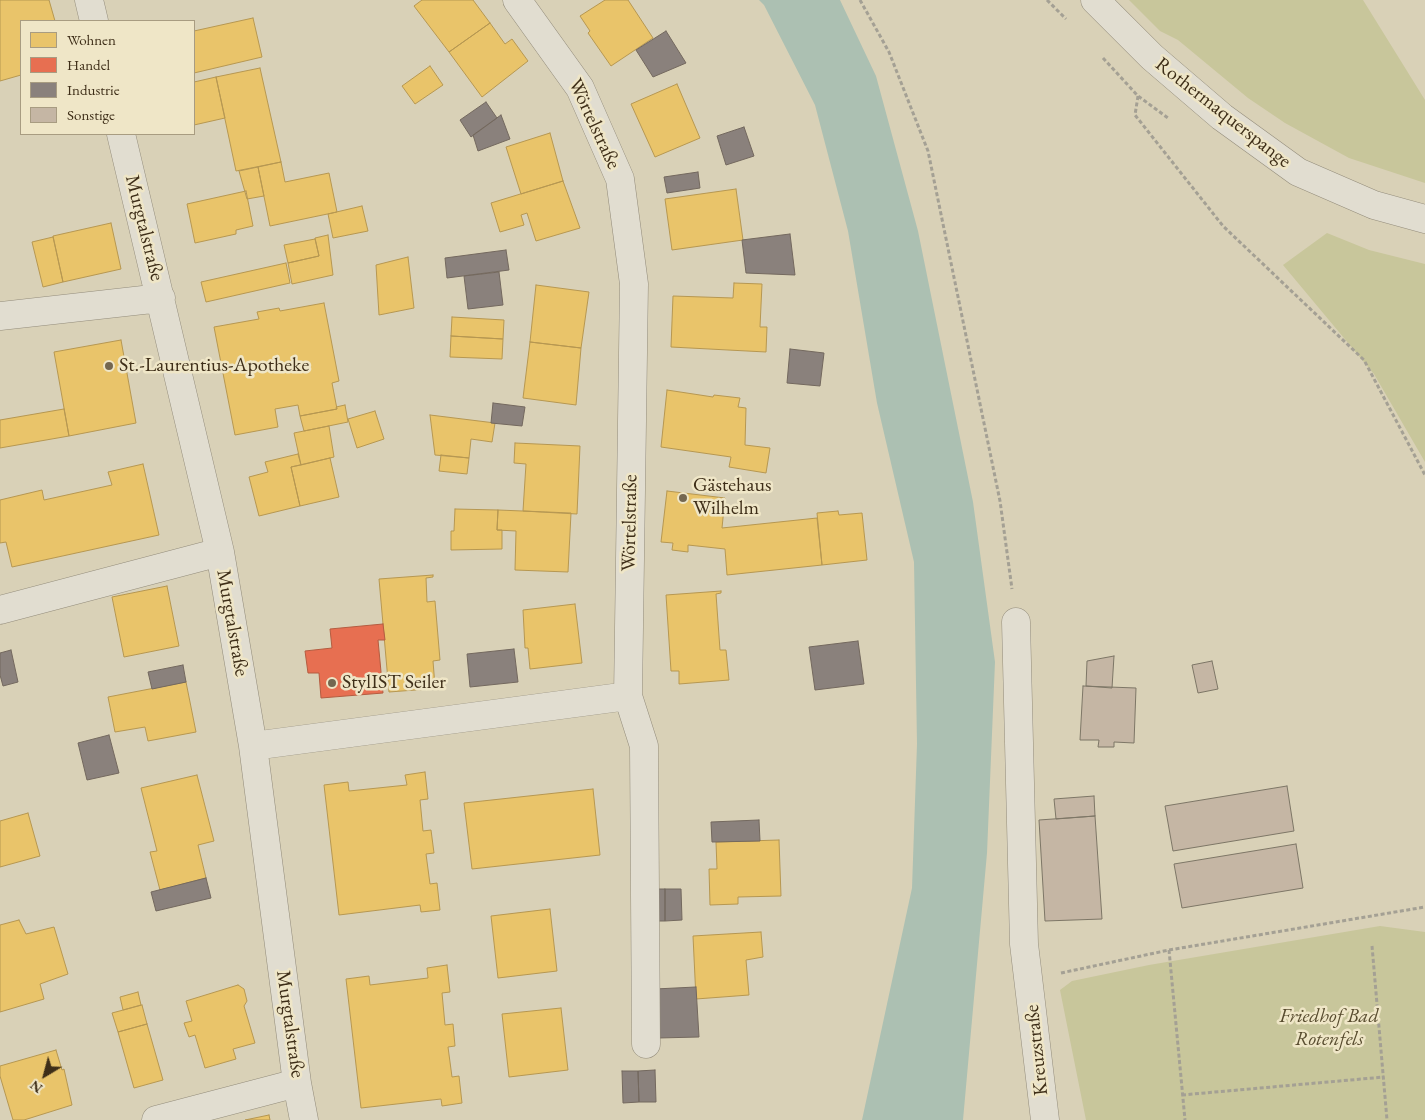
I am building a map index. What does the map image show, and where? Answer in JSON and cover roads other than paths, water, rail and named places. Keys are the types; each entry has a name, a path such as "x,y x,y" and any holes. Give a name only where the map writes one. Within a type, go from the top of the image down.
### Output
{"street":[{"path":"89,0 94,20"},
{"name":"Wörtelstraße","path":"517,0 580,88 620,179 634,284 628,696 644,746 646,1044"},
{"name":"Rothermaquerspange","path":"1094,0 1152,58 1222,117 1298,172 1374,205 1425,219"},
{"name":"Murgtalstraße","path":"122,135 220,552 253,746 297,1083 304,1120"},
{"path":"0,316 161,298"},
{"path":"0,610 220,552"},
{"name":"Kreuzstraße","path":"1016,622 1024,944 1045,1120"},
{"path":"253,746 628,696"},
{"path":"156,1120 297,1083"}],"place":[{"name":"St.-Laurentius-Apotheke","path":"109,366"},
{"name":"Gästehaus Wilhelm","path":"683,498"},
{"name":"StylIST Seiler","path":"332,683"}],"park label":[{"name":"Friedhof Bad Rotenfels","path":"1329,1028"}]}
